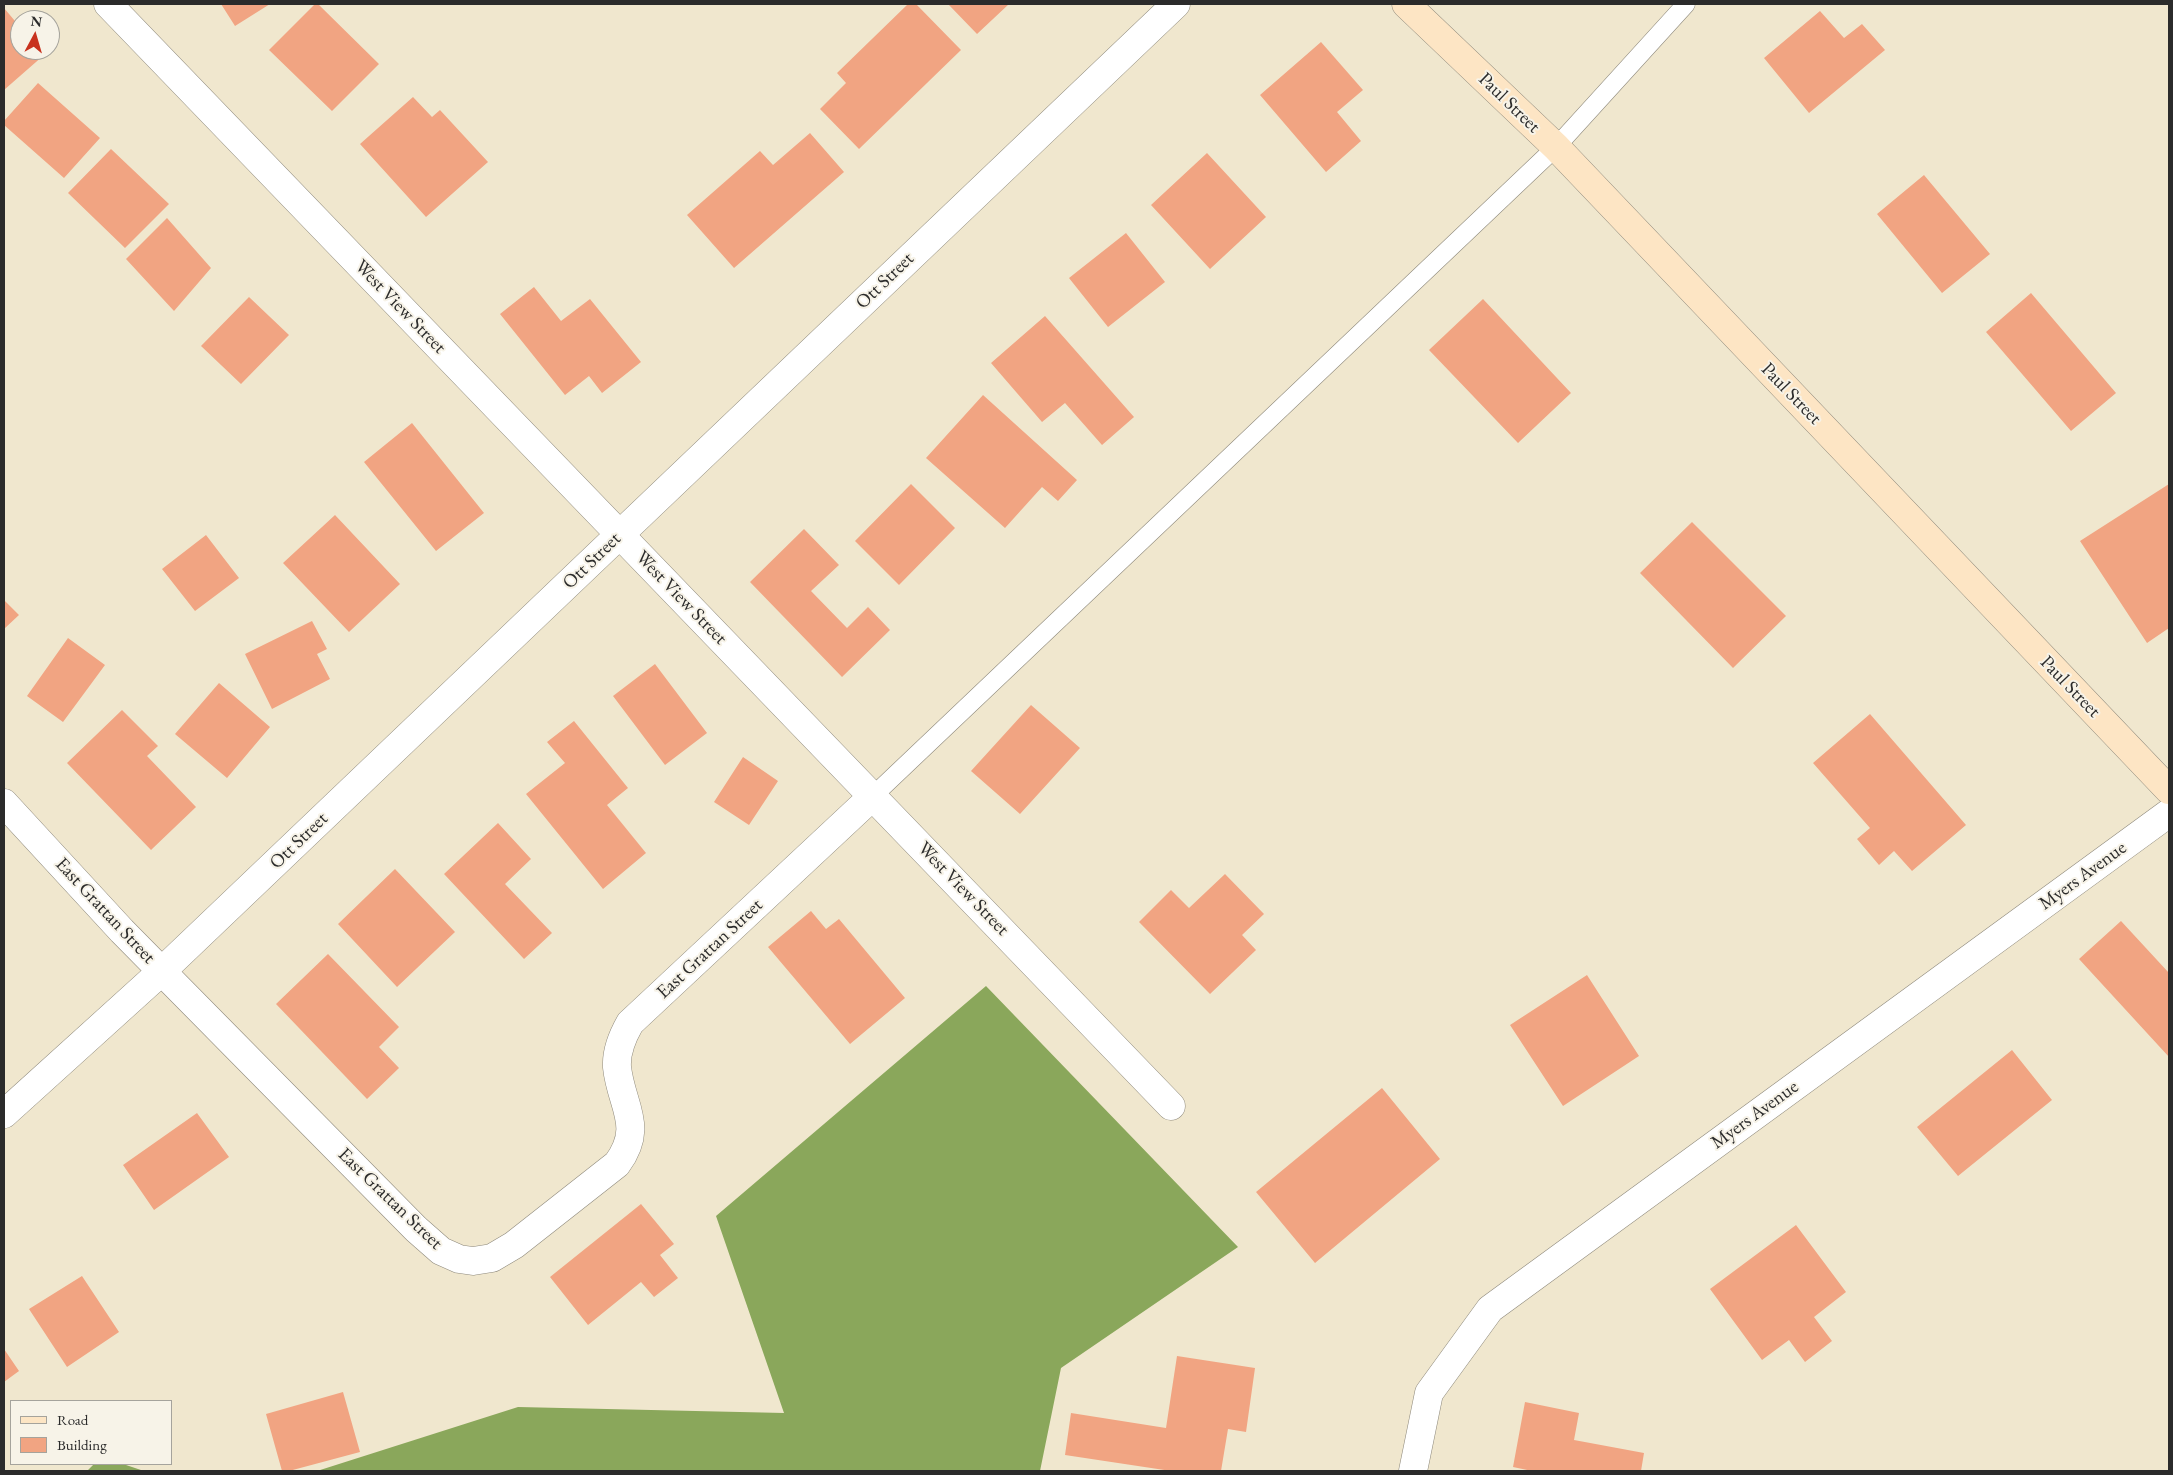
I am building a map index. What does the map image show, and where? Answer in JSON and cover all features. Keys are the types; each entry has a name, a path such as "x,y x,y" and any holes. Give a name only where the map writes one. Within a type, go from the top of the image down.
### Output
{"street":[{"name":"West View Street","path":"108,4 1171,1106"},
{"name":"Ott Street","path":"4,1114 162,971 1176,4"},
{"name":"Paul Street","path":"1406,4 1556,148 2169,790"},
{"name":"East Grattan Street","path":"4,803 122,931 433,1244 458,1259 473,1261 492,1258 514,1246 617,1164 630,1139 631,1120 619,1077 617,1056 630,1023 873,796"},
{"name":"Myers Avenue","path":"1413,1471 1429,1393 1490,1309 2169,813"}],"lane":[{"path":"873,796 1556,148 1686,4"}],"green space":[{"path":"986,986 1238,1247 1061,1368 1040,1471 317,1471 518,1407 784,1413 716,1216"},
{"path":"93,1465 126,1465 144,1471 87,1471"}],"building":[{"path":"221,4 270,4 235,26"},
{"path":"315,4 318,4 379,64 332,111 269,50"},
{"path":"908,4 916,4 961,50 859,149 820,109 846,83 837,73"},
{"path":"948,4 1009,4 977,34"},
{"path":"4,8 10,15 10,60 38,60 4,90"},
{"path":"1820,11 1844,38 1862,24 1885,50 1809,113 1764,58"},
{"path":"1321,42 1363,90 1337,112 1361,141 1326,172 1260,95"},
{"path":"38,83 100,138 64,178 4,125 4,121"},
{"path":"413,97 432,117 440,110 488,162 426,217 360,144"},
{"path":"810,133 844,172 734,268 687,215 760,151 773,165"},
{"path":"111,149 169,204 125,248 68,193"},
{"path":"1207,153 1266,217 1210,269 1151,205"},
{"path":"1924,175 1990,254 1942,293 1877,214"},
{"path":"167,218 211,268 174,311 126,259"},
{"path":"1126,233 1165,282 1108,327 1069,278"},
{"path":"534,287 561,321 590,299 641,362 602,393 589,376 565,395 500,314"},
{"path":"2031,293 2116,393 2071,431 1986,332"},
{"path":"249,297 289,335 241,384 201,346"},
{"path":"1483,299 1571,393 1518,443 1429,350"},
{"path":"1045,316 1134,417 1102,445 1065,403 1042,422 991,363"},
{"path":"983,395 1077,480 1058,501 1042,487 1005,528 926,458"},
{"path":"412,423 484,513 436,551 364,462"},
{"path":"911,484 955,528 899,585 855,541"},
{"path":"2169,484 2169,628 2147,643 2080,541"},
{"path":"335,515 400,584 349,632 283,563"},
{"path":"1692,522 1786,616 1733,668 1640,573"},
{"path":"804,529 839,565 811,591 847,628 868,607 890,630 842,677 750,582"},
{"path":"206,535 239,578 195,611 162,569"},
{"path":"4,600 19,615 4,629"},
{"path":"312,621 327,649 317,654 330,679 272,709 245,654"},
{"path":"68,638 105,665 63,722 27,696"},
{"path":"655,664 707,733 665,765 613,696"},
{"path":"219,683 270,727 227,778 175,734"},
{"path":"1031,705 1080,748 1020,814 971,771"},
{"path":"122,710 158,746 147,756 196,807 151,850 67,763"},
{"path":"1870,714 1966,825 1912,871 1894,851 1879,865 1857,839 1870,828 1813,763"},
{"path":"574,721 628,788 607,805 646,853 603,889 526,794 565,763 547,742"},
{"path":"743,757 778,781 749,825 714,802"},
{"path":"498,823 531,859 505,884 552,933 524,959 444,874"},
{"path":"395,869 455,932 397,987 338,924"},
{"path":"1225,874 1264,914 1242,935 1256,950 1210,994 1139,922 1171,890 1189,908"},
{"path":"811,911 826,929 839,919 905,998 850,1044 768,947"},
{"path":"2121,921 2169,973 2169,1057 2079,959"},
{"path":"328,954 399,1027 379,1047 399,1068 367,1099 276,1004"},
{"path":"1587,975 1639,1056 1563,1106 1510,1025"},
{"path":"2012,1050 2052,1100 1958,1176 1917,1127"},
{"path":"1382,1088 1440,1159 1315,1263 1256,1192"},
{"path":"197,1113 229,1157 154,1210 123,1165"},
{"path":"641,1204 674,1244 660,1255 678,1278 654,1297 641,1282 588,1325 550,1277"},
{"path":"1796,1225 1846,1292 1814,1317 1832,1341 1805,1362 1789,1340 1762,1360 1710,1289"},
{"path":"82,1276 119,1332 67,1367 29,1309"},
{"path":"4,1349 19,1371 4,1382"},
{"path":"1177,1356 1255,1368 1246,1432 1228,1429 1221,1471 1171,1471 1065,1455 1071,1413 1166,1428"},
{"path":"343,1392 360,1452 289,1471 282,1471 266,1414"},
{"path":"1525,1402 1579,1413 1574,1440 1644,1453 1641,1471 1532,1471 1513,1467"}]}
